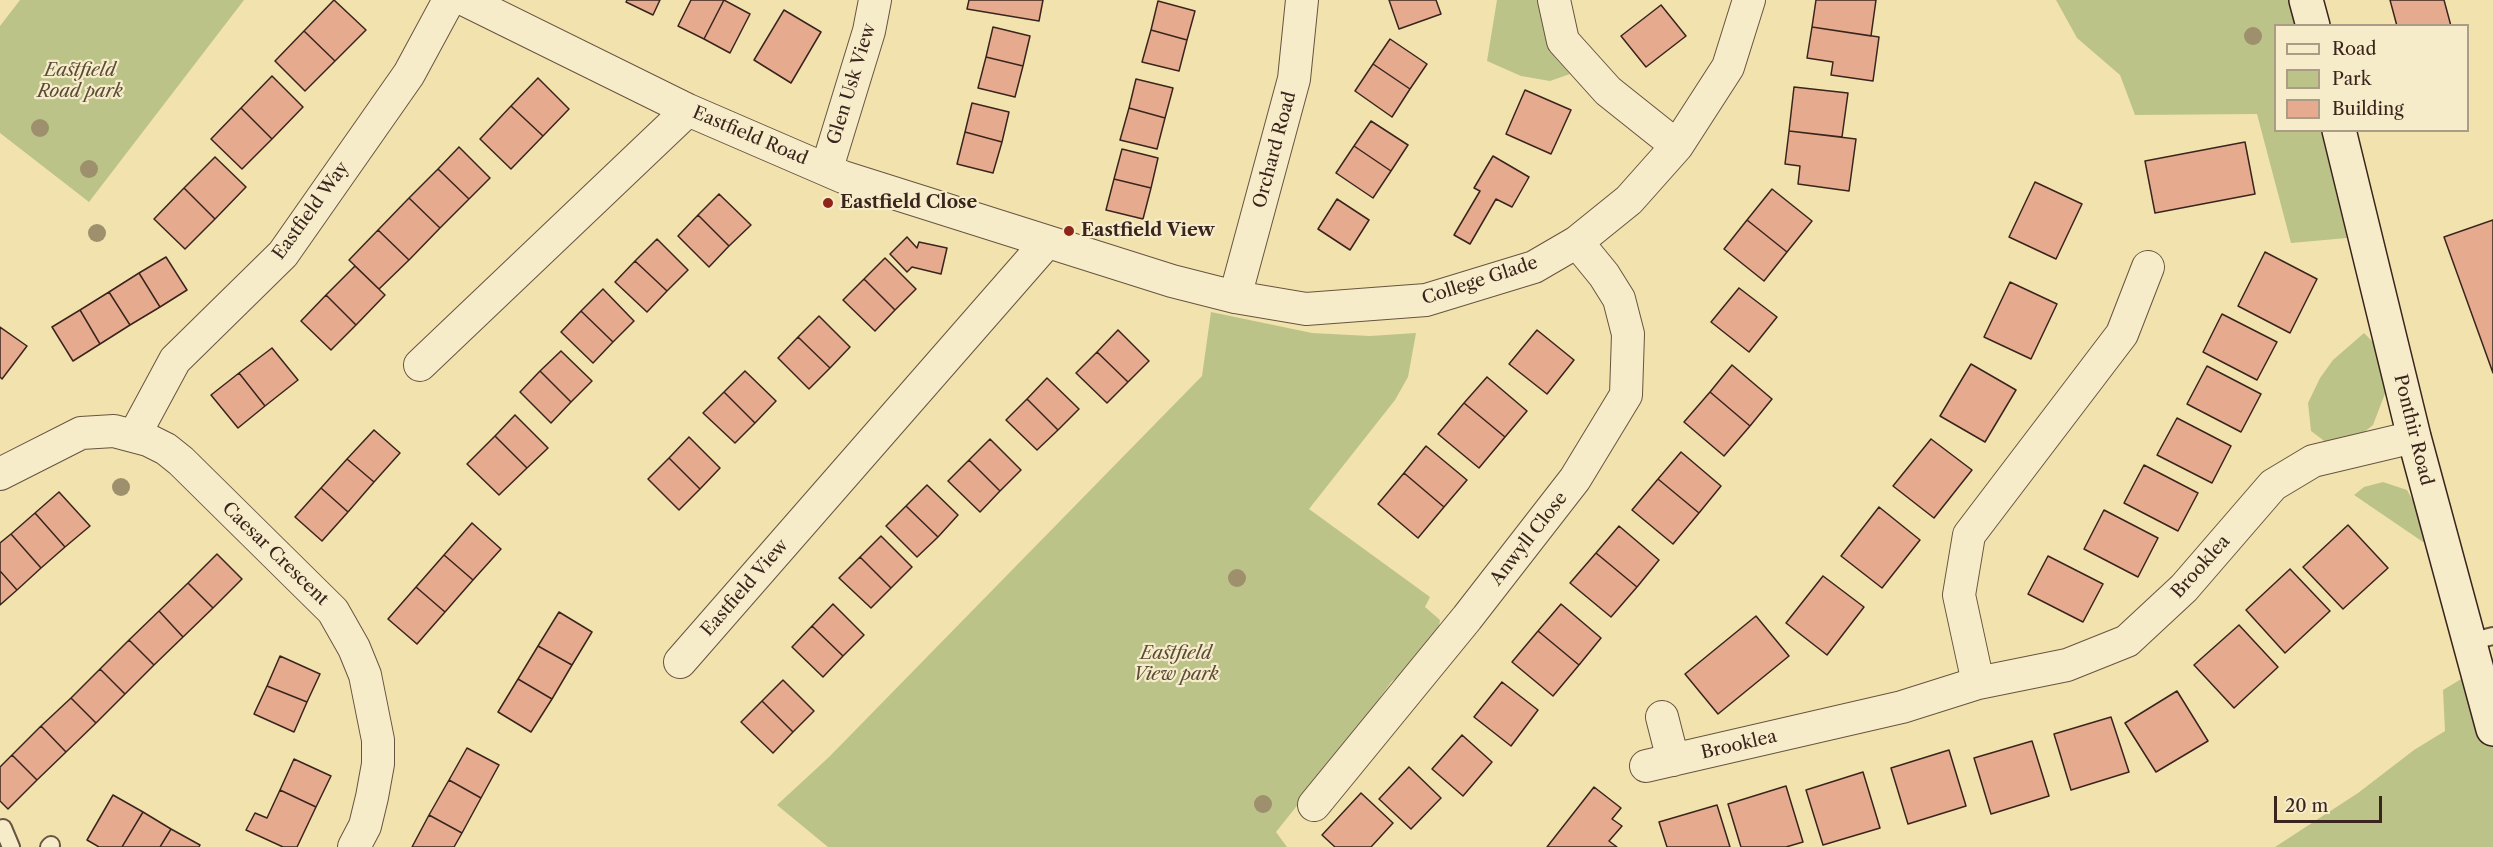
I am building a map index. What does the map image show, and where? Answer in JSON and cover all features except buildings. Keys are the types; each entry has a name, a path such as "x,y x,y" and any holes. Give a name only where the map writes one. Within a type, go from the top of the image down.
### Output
{"main road":[{"path":"2306,0 2312,24"},
{"name":"Ponthir Road","path":"2339,132 2414,437 2481,639 2493,729"}],"street":[{"name":"Eastfield Way","path":"134,435 175,360 283,254 409,74 449,0"},
{"name":"Eastfield Road","path":"465,0 688,110 843,177 1047,242"},
{"name":"Glen Usk View","path":"826,168 869,31 875,0"},
{"name":"Orchard Road","path":"1235,297 1294,79 1302,0"},
{"path":"1554,0 1563,40 1608,91 1677,146"},
{"name":"College Glade","path":"1047,242 1172,281 1235,297 1306,309 1419,302 1468,289 1534,267 1577,242 1629,200 1677,146 1728,68 1749,0"},
{"path":"420,366 688,110"},
{"name":"Eastfield View","path":"680,662 1047,242"},
{"name":"Anwyll Close","path":"1314,805 1467,618 1575,479 1626,395 1628,334 1619,299 1604,274 1577,242"},
{"path":"1978,683 1959,595 1969,535 2122,334 2133,280"},
{"name":"Caesar Crescent","path":"0,474 81,432 114,431 134,435 166,449 181,461 333,611 354,648 365,675 373,705 378,764 365,826 354,847"},
{"name":"Brooklea","path":"1662,717 1659,764 1902,707 1978,683 2067,665 2127,641 2184,588 2273,485 2313,461 2414,437"}],"lane":[{"path":"3,828 11,847"}],"green space":[{"name":"Eastfield Road park","path":"20,0 244,0 89,202 0,133 0,26"},
{"path":"1497,0 1542,0 1546,27 1555,57 1570,74 1550,81 1521,76 1487,61"},
{"path":"2056,0 2289,0 2296,24 2274,24 2274,132 2321,132 2347,238 2291,243 2257,114 2135,115 2120,75 2077,38"},
{"name":"Eastfield View park","path":"1211,312 1312,333 1370,336 1416,333 1408,377 1395,400 1309,509 1430,597 1425,607 1440,620 1438,634 1409,672 1392,681 1347,743 1276,832 1287,847 828,847 777,805 829,757 1202,376"},
{"path":"2364,333 2379,348 2386,391 2373,425 2352,442 2327,443 2311,431 2308,403 2320,378 2333,360"},
{"path":"2383,482 2407,490 2418,510 2426,544 2354,495 2364,487"},
{"path":"2476,670 2493,729 2493,847 2275,847 2358,793 2414,750 2445,731 2443,690"}],"place":[{"name":"Eastfield Close","path":"828,203"},
{"name":"Eastfield View","path":"1069,231"}]}
